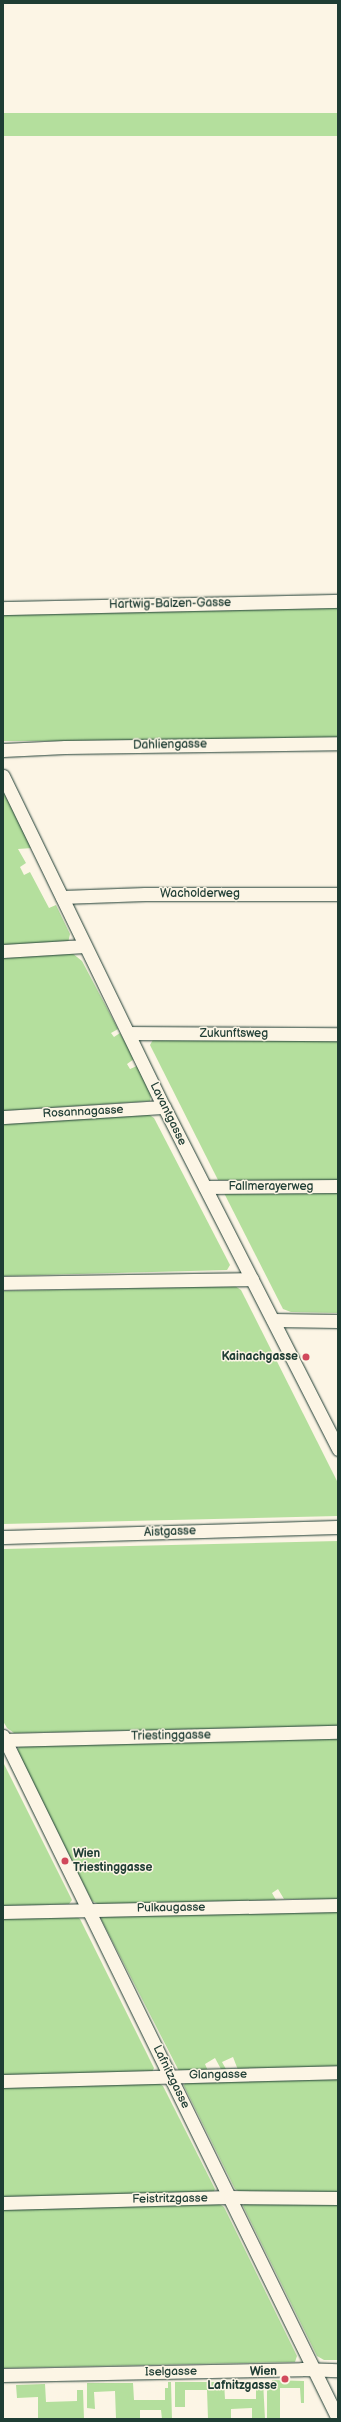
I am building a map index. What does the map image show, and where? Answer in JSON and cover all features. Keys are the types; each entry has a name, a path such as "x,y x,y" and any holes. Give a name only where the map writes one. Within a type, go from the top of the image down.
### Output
{"street":[{"name":"Hartwig-Balzen-Gasse","path":"3,608 338,601"},
{"name":"Dahliengasse","path":"3,750 72,747 338,743"},
{"name":"Lavantgasse","path":"3,776 164,1107 338,1449"},
{"name":"Wacholderweg","path":"62,897 145,894 338,894"},
{"path":"3,951 85,946"},
{"name":"Zukunftsweg","path":"129,1033 338,1034"},
{"name":"Rosannagasse","path":"3,1116 164,1107"},
{"name":"Fallmerayerweg","path":"205,1187 338,1186"},
{"path":"3,1283 252,1279"},
{"path":"273,1320 338,1321"},
{"name":"Aistgasse","path":"3,1538 338,1528"},
{"name":"Triestinggasse","path":"4,1739 338,1732"},
{"name":"Lafnitzgasse","path":"4,1739 316,2371 338,2419"},
{"name":"Pulkaugasse","path":"3,1912 338,1904"},
{"name":"Glangasse","path":"3,2081 338,2072"},
{"name":"Feistritzgasse","path":"3,2203 230,2197 338,2198"},
{"name":"Iselgasse","path":"3,2375 302,2369 316,2371 338,2370"}],"green space":[{"path":"3,113 338,113 338,136 3,136"},
{"path":"3,608 338,608 338,741 3,741"},
{"path":"3,791 32,848 18,849 26,863 20,867 24,875 30,872 49,908 56,905 70,934 68,943 3,947"},
{"path":"72,953 82,961 118,1029 111,1033 114,1037 120,1033 134,1059 127,1064 130,1069 137,1066 151,1095 150,1101 3,1111 3,957"},
{"path":"154,1038 338,1038 338,1181 218,1180 150,1045"},
{"path":"148,1114 154,1118 230,1265 227,1270 3,1276 3,1121"},
{"path":"223,1191 338,1191 338,1313 291,1312 283,1309"},
{"path":"235,1286 241,1290 338,1483 338,1516 3,1524 3,1291"},
{"path":"338,1541 338,1726 14,1733 7,1728 3,1721 3,1549"},
{"path":"338,1737 338,1899 284,1899 278,1889 272,1893 276,1900 98,1904 92,1901 17,1751 20,1745"},
{"path":"3,1762 72,1900 69,1904 3,1906"},
{"path":"338,1909 338,2068 238,2070 233,2057 222,2062 227,2071 222,2071 215,2058 205,2064 208,2071 179,2071 101,1919 103,1914"},
{"path":"73,1914 80,1919 154,2068 152,2072 3,2076 3,1916"},
{"path":"338,2077 338,2195 242,2193 235,2189 184,2086 185,2082"},
{"path":"156,2082 163,2086 215,2189 213,2193 3,2197 3,2085"},
{"path":"216,2202 224,2207 297,2356 295,2362 3,2368 3,2207"},
{"path":"245,2203 338,2203 338,2360 324,2360 317,2356 243,2206"},
{"path":"272,2380 304,2381 304,2403 301,2403 300,2388 280,2388 280,2419 267,2419 267,2387 274,2387"},
{"path":"256,2381 263,2381 265,2419 252,2419 252,2408 231,2409 231,2419 208,2419 207,2390 185,2390 185,2407 175,2407 175,2382 224,2382 225,2399 256,2399"},
{"path":"168,2382 171,2382 172,2419 162,2419 161,2410 140,2410 140,2419 116,2419 115,2391 94,2392 95,2409 87,2408 87,2383 133,2383 134,2400 165,2400 165,2388 168,2388"},
{"path":"45,2384 46,2402 77,2401 77,2390 83,2390 84,2419 3,2419 38,2418 38,2397 17,2398 16,2385"}],"place":[{"name":"Kainachgasse","path":"306,1357"},
{"name":"Wien Triestinggasse","path":"65,1861"},
{"name":"Wien Lafnitzgasse","path":"285,2379"}]}
